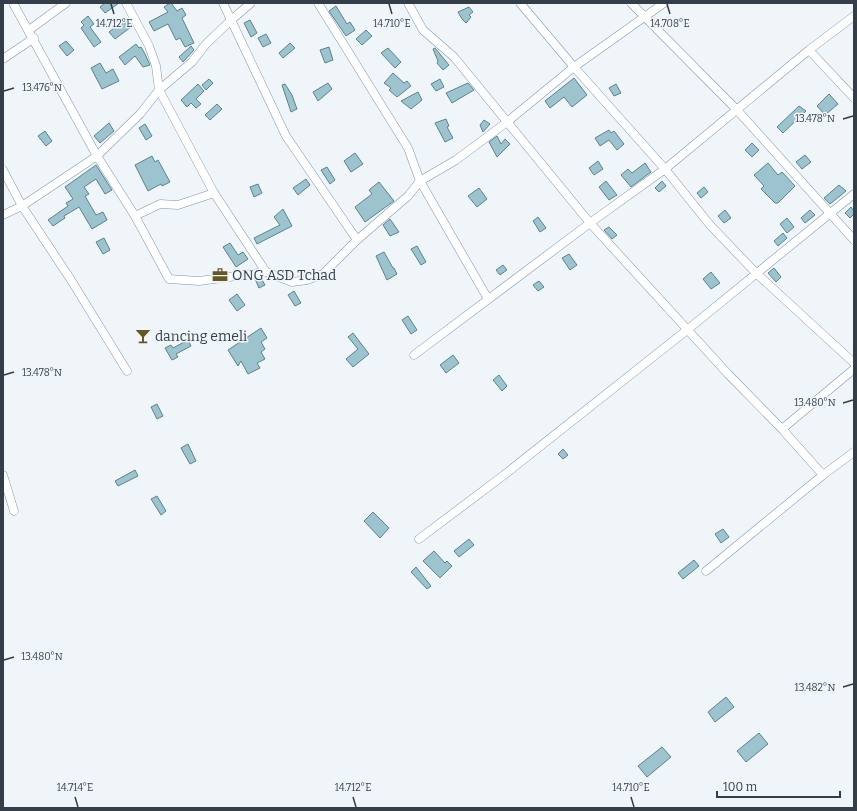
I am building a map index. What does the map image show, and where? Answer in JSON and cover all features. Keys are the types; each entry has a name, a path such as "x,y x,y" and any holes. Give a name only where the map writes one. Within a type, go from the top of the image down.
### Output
{"street":[{"path":"13,3 34,38 97,156 135,216 169,279 199,281 266,272 292,282 307,280 323,274 357,240 408,196 420,181 456,160 507,122 574,67 664,3"},
{"path":"29,30 56,6 66,3"},
{"path":"126,3 149,46 156,66 159,90 214,193 266,272"},
{"path":"223,3 230,21 286,136 357,240"},
{"path":"3,214 22,206 97,156 140,114 159,90 192,62 206,44 251,3"},
{"path":"318,3 408,148 420,181 488,299"},
{"path":"408,3 423,30 454,58 590,223 823,475"},
{"path":"520,3 574,67 665,169 710,225 756,273 854,363"},
{"path":"631,3 737,110 854,240"},
{"path":"414,355 590,223 665,169 809,50 854,16"},
{"path":"3,59 34,38"},
{"path":"809,50 854,98"},
{"path":"3,170 22,206 71,280 127,371"},
{"path":"135,216 160,204 178,205 214,193"},
{"path":"419,539 504,475 688,330 830,212 854,194"},
{"path":"782,429 854,369"},
{"path":"706,571 823,475 854,452"},
{"path":"3,475 14,511"}],"building":[{"path":"105,3 119,3 105,13 100,7"},
{"path":"170,3 177,11 182,8 186,15 182,18 194,43 185,47 180,38 176,40 168,24 154,31 149,22 168,12 164,7"},
{"path":"336,6 347,24 350,22 355,30 346,36 329,11"},
{"path":"469,7 473,12 469,15 471,17 466,23 458,12"},
{"path":"88,16 94,24 90,27 101,42 94,47 81,28 84,25 81,22"},
{"path":"125,19 131,27 115,39 109,32"},
{"path":"250,20 257,33 251,37 244,23"},
{"path":"366,30 372,36 362,45 356,39"},
{"path":"266,34 271,43 263,47 258,38"},
{"path":"66,41 74,50 67,56 59,46"},
{"path":"290,43 295,48 283,58 279,53"},
{"path":"136,44 139,48 141,47 150,65 143,67 135,56 125,65 119,57"},
{"path":"191,46 194,50 183,62 179,57"},
{"path":"329,47 333,60 325,63 320,50"},
{"path":"388,48 401,62 395,68 381,53"},
{"path":"435,48 449,65 443,70 437,63 438,61 433,49"},
{"path":"100,63 106,73 113,69 119,81 102,89 91,68"},
{"path":"393,73 404,83 407,81 411,86 397,97 389,90 391,88 384,83"},
{"path":"574,78 587,95 572,107 564,97 550,108 545,101"},
{"path":"209,79 213,83 206,90 202,85"},
{"path":"440,79 444,87 436,91 431,84"},
{"path":"328,83 332,89 318,101 313,92"},
{"path":"468,83 474,90 452,103 446,93"},
{"path":"198,84 204,91 196,99 201,104 196,108 191,103 187,107 181,100"},
{"path":"285,84 292,95 297,109 291,112 282,85"},
{"path":"616,84 621,93 614,96 609,88"},
{"path":"418,92 422,100 411,109 401,101"},
{"path":"829,94 838,104 825,115 817,106"},
{"path":"217,104 222,109 210,120 205,115"},
{"path":"799,106 806,111 783,133 777,127"},
{"path":"446,119 449,126 447,127 453,138 445,142 435,123"},
{"path":"484,120 490,124 483,132 480,125"},
{"path":"109,123 114,131 100,143 94,136"},
{"path":"145,124 152,136 146,140 139,128"},
{"path":"609,130 611,133 614,131 624,144 617,150 609,140 600,146 595,138"},
{"path":"45,131 52,141 46,146 38,136"},
{"path":"497,136 501,144 505,139 510,144 497,157 489,142"},
{"path":"752,143 759,150 752,157 745,150"},
{"path":"355,153 363,164 351,172 344,161"},
{"path":"805,155 811,162 802,169 796,162"},
{"path":"152,156 155,162 158,160 170,182 162,186 161,184 148,191 135,165"},
{"path":"598,161 603,169 594,175 589,168"},
{"path":"645,163 651,172 631,187 621,175 628,169 632,173"},
{"path":"768,163 778,175 782,172 795,186 778,203 775,203 761,189 764,186 754,175"},
{"path":"96,165 112,190 105,194 96,179 84,187 89,194 85,196 96,215 103,212 107,220 92,229 79,207 64,216 65,218 53,226 48,220 68,206 66,203 73,199 65,187"},
{"path":"327,167 335,180 330,184 321,170"},
{"path":"306,179 310,185 298,195 293,188"},
{"path":"606,181 617,195 609,200 599,187"},
{"path":"662,181 666,186 659,192 655,188"},
{"path":"379,182 394,201 365,222 355,207 372,194 369,190"},
{"path":"258,184 262,193 254,197 250,187"},
{"path":"839,185 846,191 830,204 824,198"},
{"path":"704,187 708,192 701,198 697,193"},
{"path":"479,188 487,199 477,207 468,196"},
{"path":"851,207 854,214 850,218 845,213"},
{"path":"283,209 292,226 257,244 254,238 280,225 274,217"},
{"path":"725,210 731,218 724,223 718,216"},
{"path":"810,210 815,215 805,223 801,218"},
{"path":"538,217 546,228 540,232 533,221"},
{"path":"787,218 794,227 787,233 780,224"},
{"path":"390,219 399,232 390,236 383,225"},
{"path":"609,227 617,235 612,239 604,230"},
{"path":"783,233 787,238 778,246 774,241"},
{"path":"104,238 110,250 103,254 96,242"},
{"path":"230,243 238,255 243,252 248,259 236,267 223,247"},
{"path":"417,246 426,262 421,265 411,249"},
{"path":"384,252 397,274 387,280 376,256"},
{"path":"569,254 577,265 570,270 562,258"},
{"path":"503,265 507,270 500,275 496,270"},
{"path":"774,268 781,277 776,282 768,273"},
{"path":"711,272 720,283 711,289 703,279"},
{"path":"261,278 265,285 259,288 255,279"},
{"path":"539,281 544,287 538,291 533,285"},
{"path":"294,291 301,303 295,306 288,295"},
{"path":"237,294 245,305 237,311 229,300"},
{"path":"408,316 417,330 411,334 402,320"},
{"path":"261,328 267,338 261,342 265,349 261,352 265,359 257,363 260,368 248,374 241,361 238,366 228,350"},
{"path":"353,333 369,354 353,367 346,359 358,349 348,337"},
{"path":"188,340 191,346 176,354 178,357 172,360 165,348 171,345 173,348"},
{"path":"453,355 459,363 446,373 440,365"},
{"path":"499,375 507,386 502,391 493,380"},
{"path":"157,404 163,416 157,419 151,407"},
{"path":"188,444 196,461 190,464 181,448"},
{"path":"563,449 568,455 563,459 558,454"},
{"path":"135,470 138,476 118,486 115,481"},
{"path":"157,496 166,511 161,515 151,499"},
{"path":"373,512 389,528 380,538 364,521"},
{"path":"723,529 729,537 721,543 715,534"},
{"path":"469,539 474,545 459,557 454,551"},
{"path":"434,551 445,563 447,561 452,566 440,578 423,561"},
{"path":"694,560 699,566 683,579 678,573"},
{"path":"416,567 431,586 427,589 411,572"},
{"path":"726,697 734,707 715,722 708,712"},
{"path":"759,733 768,744 746,762 737,751"},
{"path":"662,747 671,757 647,777 638,766"}],"place":[{"name":"ONG ASD Tchad","path":"220,275"},
{"name":"dancing emeli","path":"143,336"}]}
